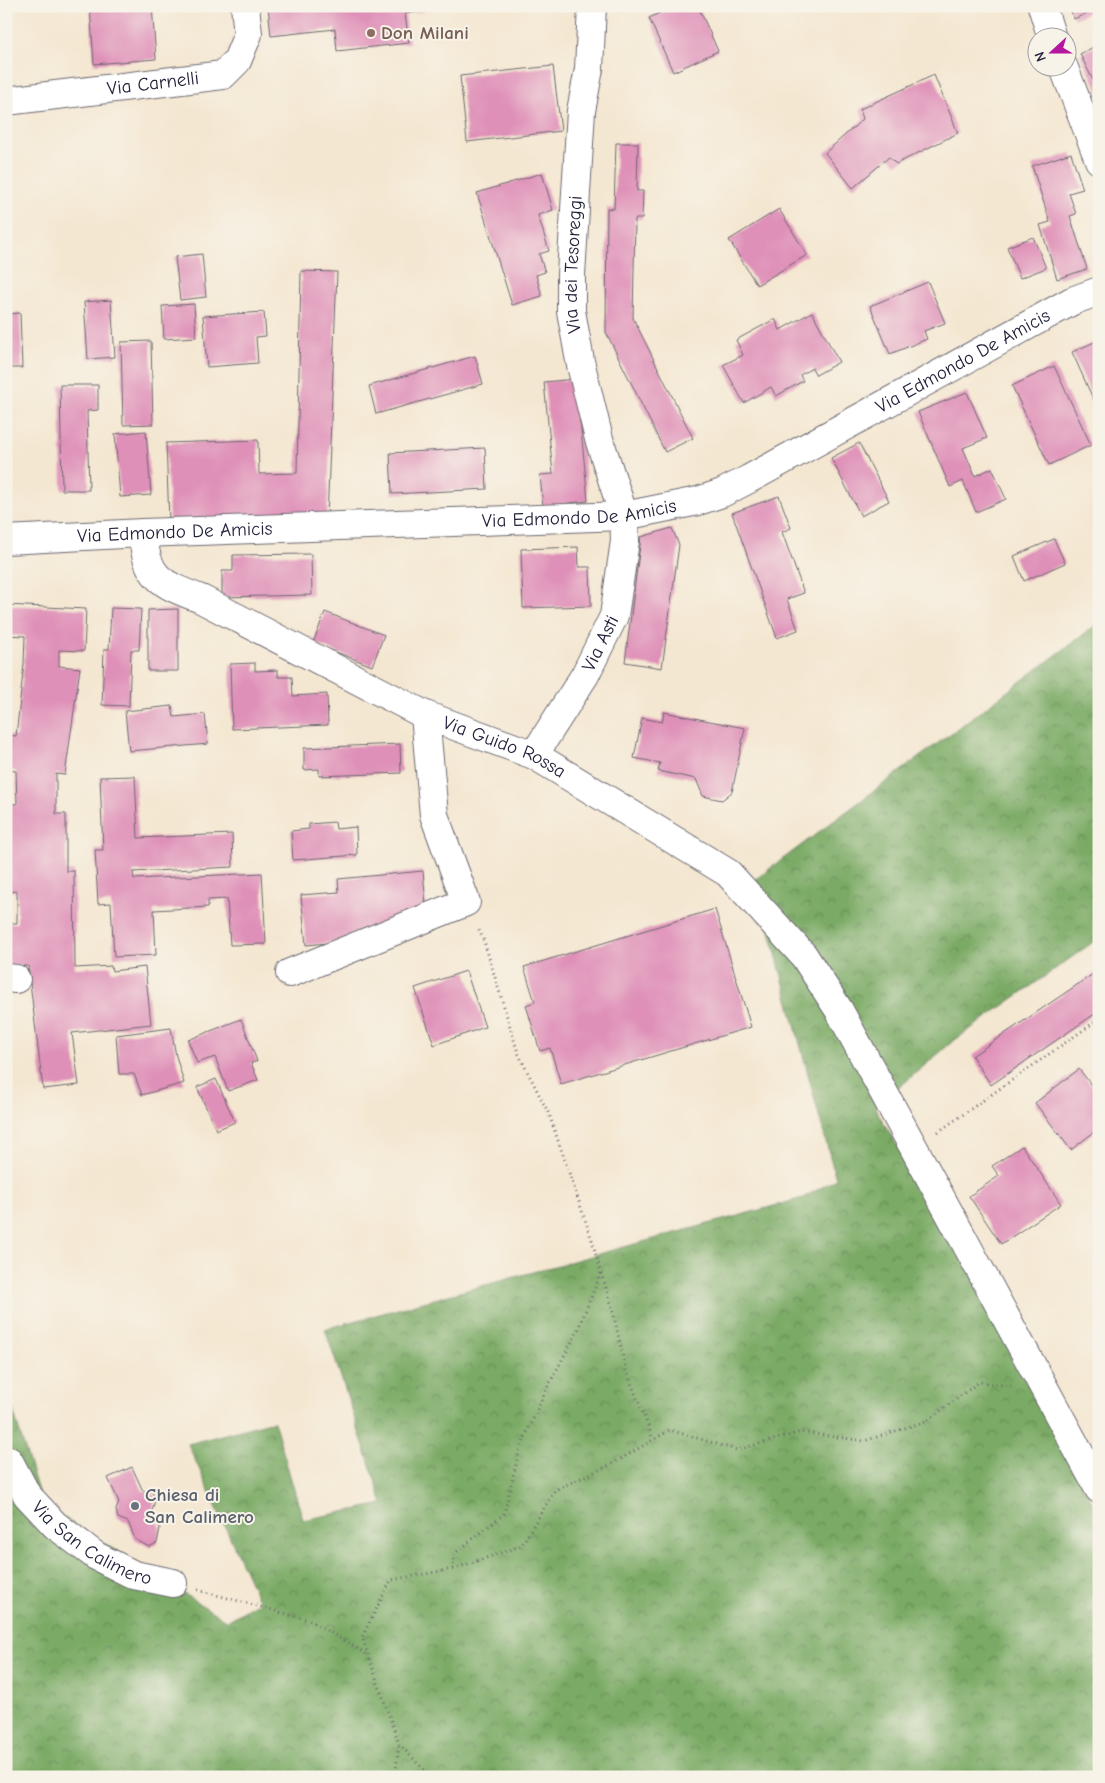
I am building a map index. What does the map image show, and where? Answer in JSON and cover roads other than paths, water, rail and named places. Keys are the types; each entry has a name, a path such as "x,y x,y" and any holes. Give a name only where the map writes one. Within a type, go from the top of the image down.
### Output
{"street":[{"name":"Via Carnelli","path":"6,101 223,75 237,61 248,34 245,6"},
{"name":"Via dei Tesoreggi","path":"592,6 589,69 581,111 570,275 571,311 580,360 600,440 624,516"},
{"path":"1042,6 1049,28"},
{"path":"1068,78 1099,160"},
{"name":"Via Edmondo De Amicis","path":"6,540 143,533 624,516 698,501 722,492 1072,302 1099,291"},
{"name":"Via Asti","path":"534,755 585,675 614,616 625,541 624,516"},
{"name":"Via Guido Rossa","path":"143,533 144,550 149,566 158,578 173,588 201,599 425,715 534,755 728,872 804,956 839,1010 1099,1488"},
{"path":"290,973 466,902 434,815 425,715"},
{"name":"Via San Calimero","path":"6,1460 9,1461 27,1495 55,1525 96,1556 134,1575 173,1583"}],"place":[{"name":"Don Milani","path":"371,33"},
{"name":"Chiesa di San Calimero","path":"135,1506"}]}
